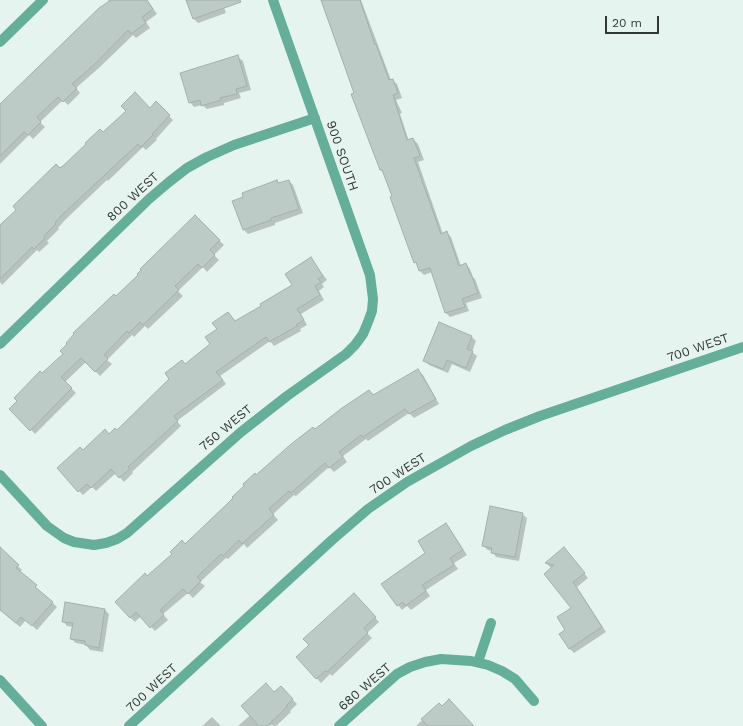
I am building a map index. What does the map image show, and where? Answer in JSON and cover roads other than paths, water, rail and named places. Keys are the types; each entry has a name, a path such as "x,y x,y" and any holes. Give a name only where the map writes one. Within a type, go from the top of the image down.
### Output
{"street":[{"path":"0,42 43,0"},
{"name":"900 SOUTH","path":"273,0 370,275 373,299 368,322"},
{"name":"800 WEST","path":"0,344 149,199 187,168 234,145 315,118"},
{"name":"750 WEST","path":"0,475 55,533 74,542 94,545 117,539 127,533 241,432 287,396 346,354 359,340 368,322"},
{"name":"700 WEST","path":"129,726 332,540 368,509 407,482 470,446 505,430 540,416 743,347"},
{"path":"478,662 491,623"},
{"name":"680 WEST","path":"339,726 397,674 410,667 425,662 457,659 478,662 502,671 515,679 534,701"},
{"path":"0,680 42,726"}]}
